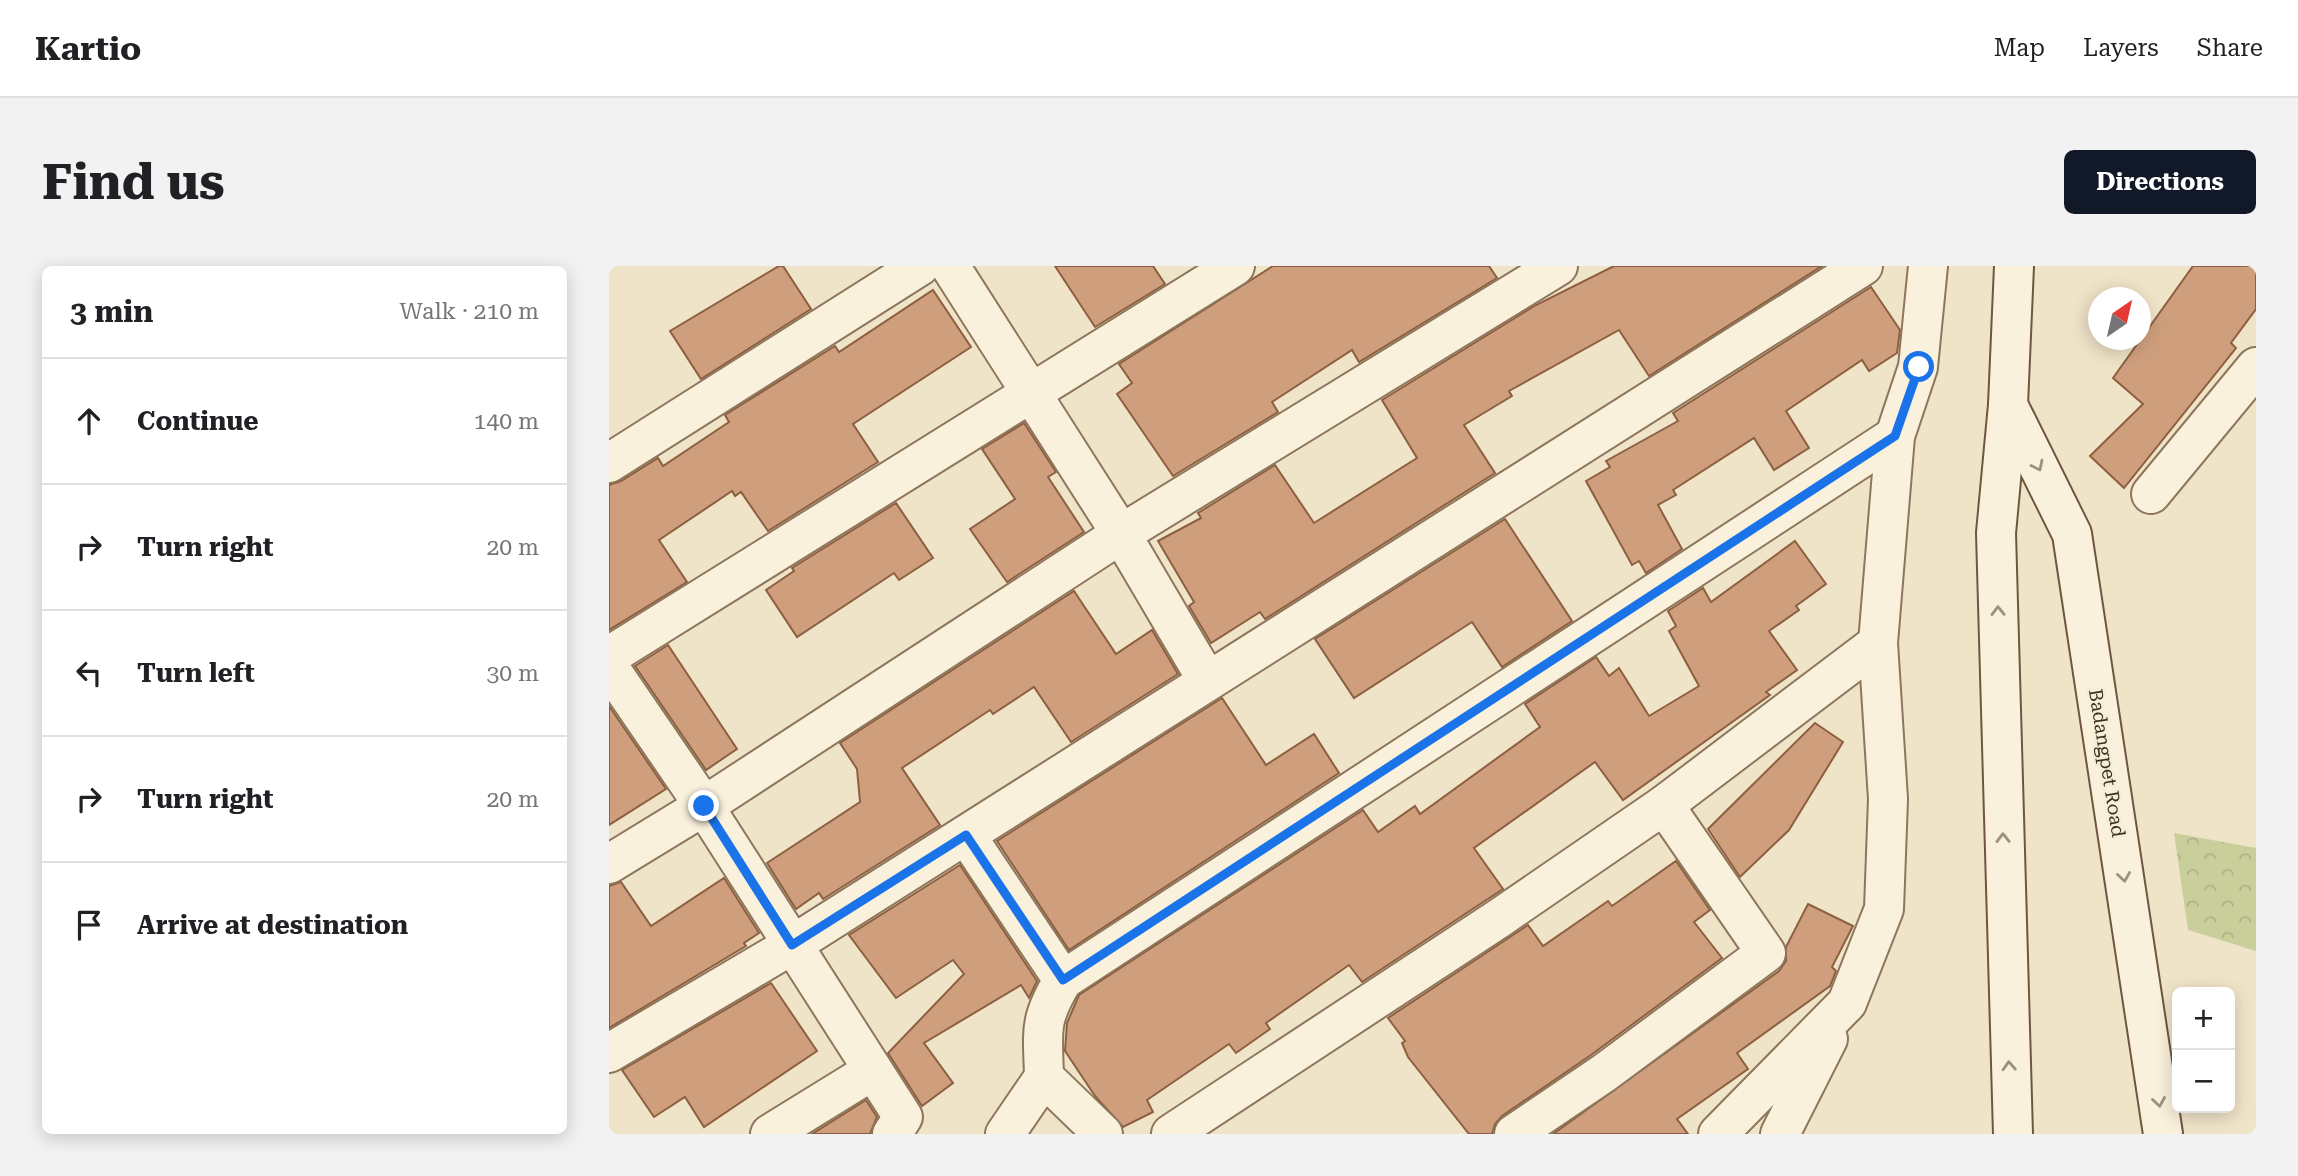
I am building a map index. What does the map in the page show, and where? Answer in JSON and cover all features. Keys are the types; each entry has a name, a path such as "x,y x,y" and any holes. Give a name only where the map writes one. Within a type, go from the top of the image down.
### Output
{"street":[{"path":"609,463 920,266"},
{"path":"950,266 1028,393 1121,534 1207,680"},
{"path":"609,656 1235,266"},
{"path":"609,864 704,806 1121,534 1558,266"},
{"path":"609,1054 792,945 1863,266"},
{"path":"1780,1134 1847,1003 1884,909 1888,799 1878,643 1895,436 1919,367 1928,266"},
{"name":"Badangpet Road","path":"2013,1134 1996,533 2008,405 2014,266"},
{"path":"2151,494 2256,368"},
{"name":"Badangpet Road","path":"2008,405 2073,534 2163,1134"},
{"path":"1005,1134 1044,1077 1041,1031 1049,1004 1063,980 1895,436"},
{"path":"1171,1134 1498,919 1664,805 1878,643"},
{"path":"609,667 704,806 903,1117 892,1134"},
{"path":"1514,1134 1604,1073 1766,953 1664,805"},
{"path":"966,835 1063,980"},
{"path":"1719,1134 1847,1003"},
{"path":"770,1134 872,1072"},
{"path":"1044,1077 1103,1134"}],"green space":[{"path":"2174,833 2256,848 2256,951 2188,930"}],"building":[{"path":"783,266 811,309 701,379 670,331"},
{"path":"1055,266 1153,266 1165,284 1095,327"},
{"path":"1273,266 1489,266 1497,278 1359,362 1352,350 1272,402 1278,412 1173,476 1117,394 1132,383 1119,364"},
{"path":"1614,266 1822,266 1649,376 1619,330 1509,391 1512,396 1464,425 1495,473 1265,619 1260,612 1211,643 1189,606 1194,602 1158,541 1201,518 1198,513 1275,465 1314,523 1417,458 1382,400 1536,305"},
{"path":"2193,266 2256,266 2256,309 2231,343 2236,348 2124,488 2090,456 2143,404 2113,378 2133,350 2151,350 2151,325"},
{"path":"1871,287 1900,330 1897,353 1869,371 1862,360 1786,411 1809,448 1774,470 1754,438 1673,490 1676,495 1658,505 1682,549 1646,573 1639,561 1632,565 1586,481 1610,467 1606,461 1678,421 1673,413"},
{"path":"933,290 971,347 853,424 878,462 768,531 741,492 735,496 732,491 659,540 687,582 609,630 609,485 621,481 658,458 663,466 729,422 725,415 835,346 839,352"},
{"path":"1024,423 1056,472 1048,477 1084,532 1007,582 970,529 1015,499 982,449"},
{"path":"896,503 933,558 899,580 894,573 797,637 766,590 794,571 792,568"},
{"path":"1505,519 1572,621 1502,667 1472,622 1354,698 1315,639"},
{"path":"1795,541 1826,584 1796,606 1799,610 1769,631 1797,670 1766,692 1770,695 1623,800 1595,762 1474,848 1503,889 1362,982 1349,965 1266,1023 1270,1029 1236,1053 1229,1044 1147,1100 1153,1112 1123,1127 1095,1096 1065,1051 1067,1023 1079,995 1363,810 1378,832 1415,806 1420,814 1540,727 1525,704 1596,657 1609,676 1619,668 1649,716 1699,686 1669,631 1676,626 1668,611 1703,588 1711,602"},
{"path":"1074,591 1116,654 1152,630 1178,674 1071,742 1034,687 993,714 990,710 902,768 940,825 823,899 819,893 796,909 767,863 860,802 857,769 840,743"},
{"path":"668,645 737,749 706,770 635,666"},
{"path":"1222,698 1266,765 1314,734 1339,773 1069,950 997,841"},
{"path":"609,706 666,789 609,825"},
{"path":"1815,723 1843,742 1789,830 1740,877 1708,829"},
{"path":"1676,861 1710,910 1694,922 1722,958 1591,1055 1502,1116 1495,1124 1492,1134 1469,1134 1408,1057 1402,1043 1405,1041 1388,1018 1528,925 1543,946 1608,901 1612,906"},
{"path":"960,865 1037,981 1029,998 1021,985 924,1043 953,1083 922,1106 888,1053 964,974 953,960 896,998 849,935"},
{"path":"724,878 759,933 744,943 746,946 609,1028 609,886 621,882 651,926"},
{"path":"1808,904 1853,926 1832,967 1836,971 1830,986 1737,1053 1748,1069 1677,1119 1688,1134 1553,1134 1779,971 1786,961 1786,947"},
{"path":"771,983 817,1051 704,1127 685,1097 654,1117 622,1070"},
{"path":"866,1100 877,1117 870,1134 812,1134"}],"route":[{"path":"704,806 792,945 966,835 1063,980 1895,436 1919,367"}]}
